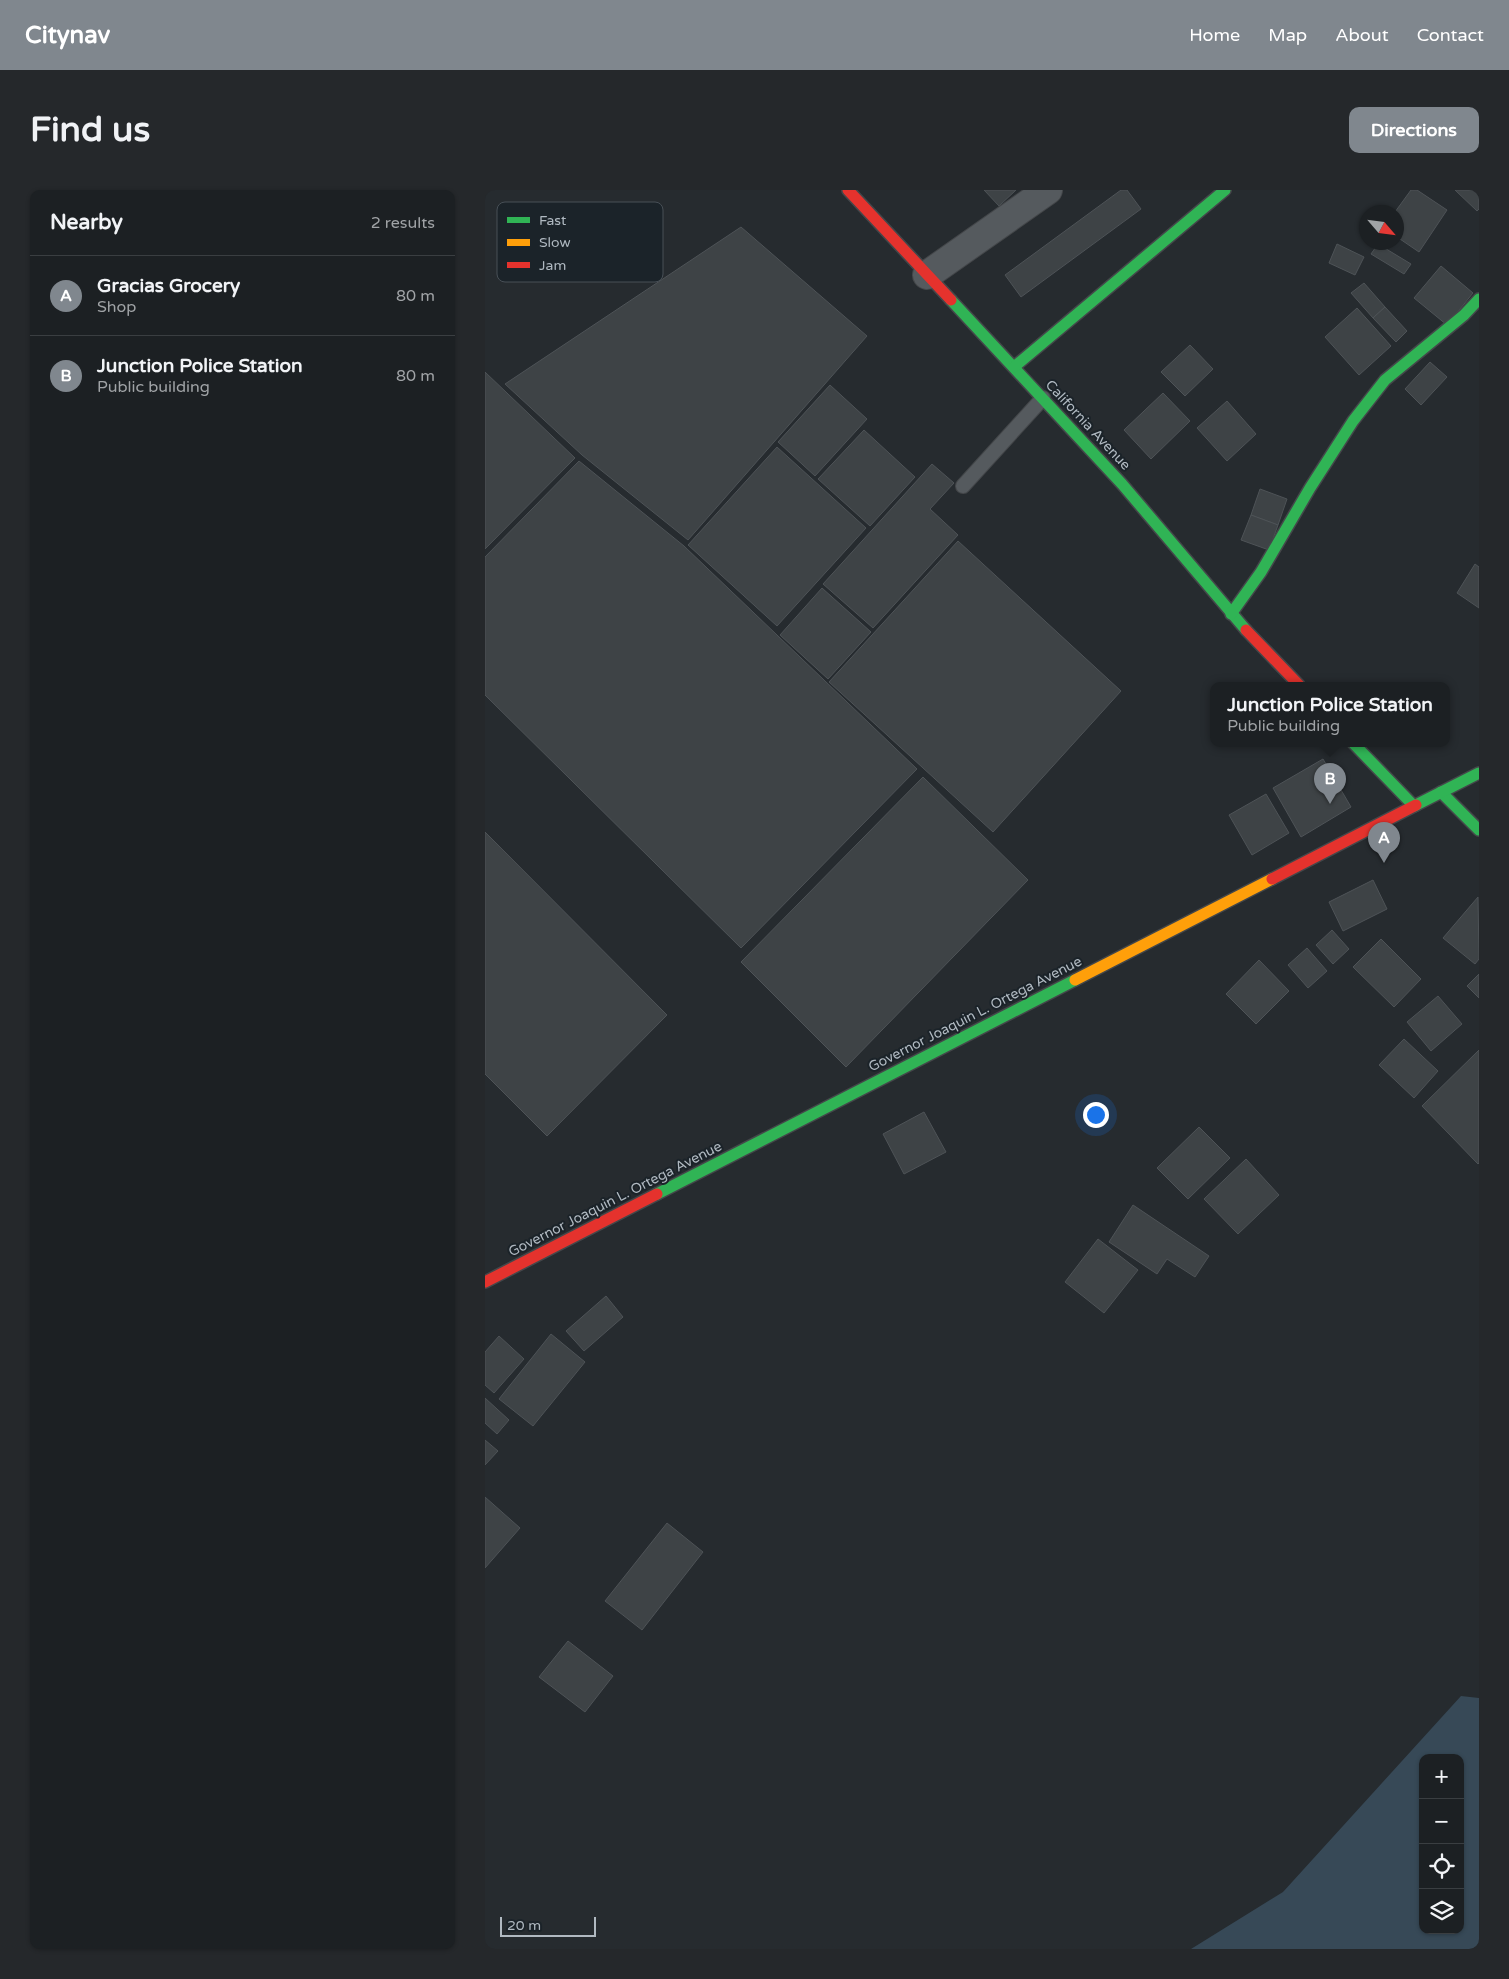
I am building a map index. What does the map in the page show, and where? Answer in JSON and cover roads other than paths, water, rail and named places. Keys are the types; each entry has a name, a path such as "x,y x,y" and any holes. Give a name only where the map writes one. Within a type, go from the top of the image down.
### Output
{"street":[{"name":"California Avenue","path":"848,190 1122,484 1231,614 1296,682"},
{"path":"927,275 1048,190"},
{"path":"1014,367 1225,190"},
{"path":"1231,614 1261,572 1353,421 1385,380 1464,315 1479,299"},
{"path":"1357,747 1414,806"},
{"name":"Governor Joaquin L. Ortega Avenue","path":"485,1282 1479,773"},
{"path":"1441,792 1479,830"}],"lane":[{"path":"963,486 1043,398"}],"water":[{"path":"1461,1696 1479,1698 1479,1949 1191,1949 1283,1892"}],"place":[{"name":"Junction Police Station","path":"1330,804"},
{"name":"Gracias Grocery","path":"1384,863"}]}
